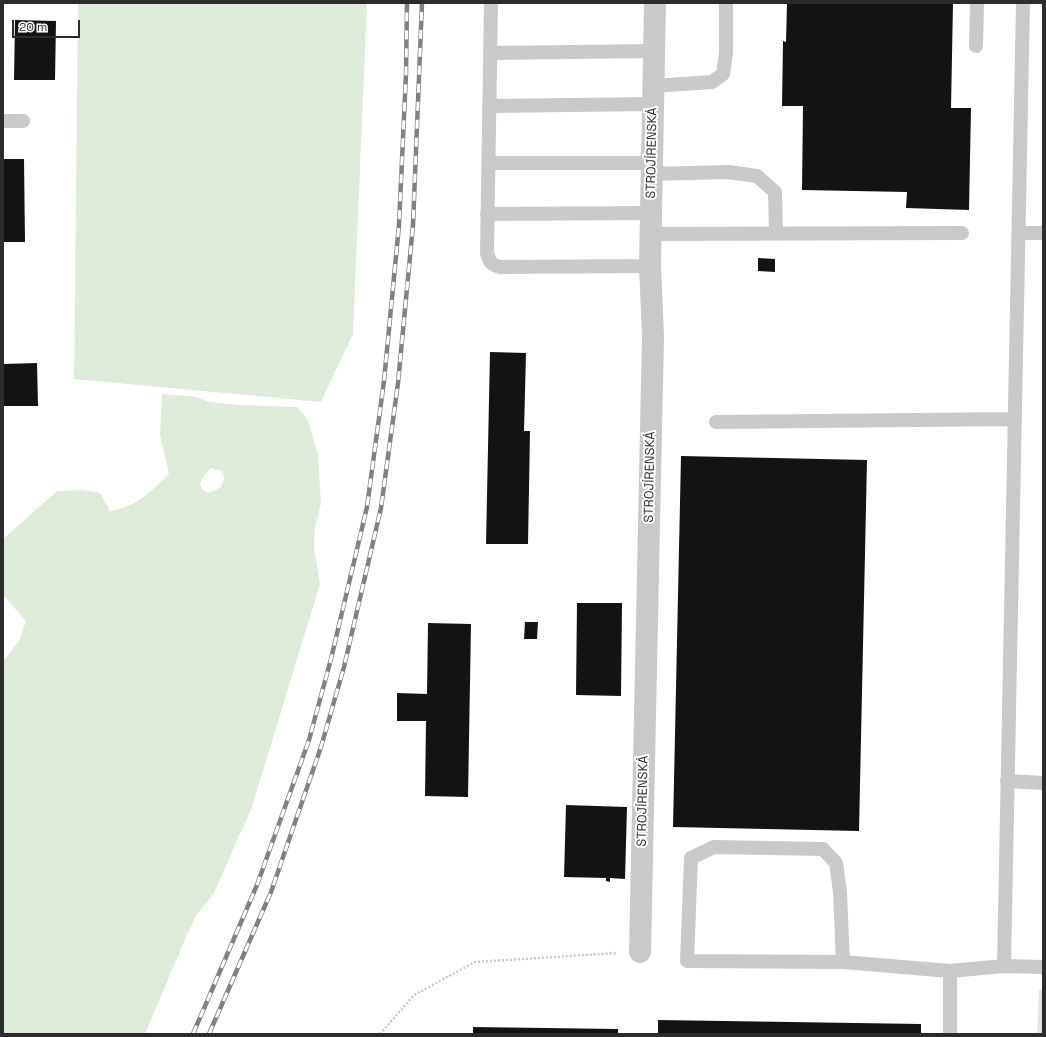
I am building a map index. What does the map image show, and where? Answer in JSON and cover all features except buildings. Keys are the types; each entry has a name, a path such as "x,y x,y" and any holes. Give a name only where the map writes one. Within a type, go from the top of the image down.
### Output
{"street":[{"name":"STROJÍRENSKÁ","path":"640,952 652,344 650,234 655,3"}],"lane":[{"path":"491,3 487,214 487,253 489,261 494,265 650,266"},
{"path":"489,106 653,95 712,82 724,74 726,53 726,3"},
{"path":"976,46 977,3"},
{"path":"1004,966 1023,3"},
{"path":"490,53 654,51"},
{"path":"3,121 23,121"},
{"path":"488,164 652,168 728,172 757,176 775,192 776,234"},
{"path":"487,214 651,213"},
{"path":"1018,233 1043,234"},
{"path":"650,234 962,234"},
{"path":"716,422 1015,419"},
{"path":"1007,781 1043,783"},
{"path":"843,962 840,892 836,863 823,849 714,847 691,858 687,961 843,962 950,971 1004,966 1043,968"},
{"path":"950,971 950,1034"}],"path":[{"path":"380,1034 414,995 475,962 640,952"}],"green space":[{"path":"78,3 367,3 353,334 321,402 74,379"},
{"path":"162,394 197,397 209,402 240,405 297,407 308,420 318,455 321,503 315,529 314,547 320,584 252,807 213,895 197,914 186,937 145,1034 3,1034 3,661 19,641 26,621 3,595 3,539 57,491 83,490 100,493 110,511 128,506 142,498 169,473 160,435","holes":["211,468 222,471 224,479 221,487 209,493 204,491 200,485 202,478"]},
{"path":"1039,990 1043,990 1043,1034 1037,1034"}],"railway":[{"path":"193,1034 257,885 309,740 331,659 367,507 384,381 399,225 406,74 407,3"},
{"path":"209,1034 271,892 321,747 344,667 381,508 398,383 413,225 422,3"}]}
